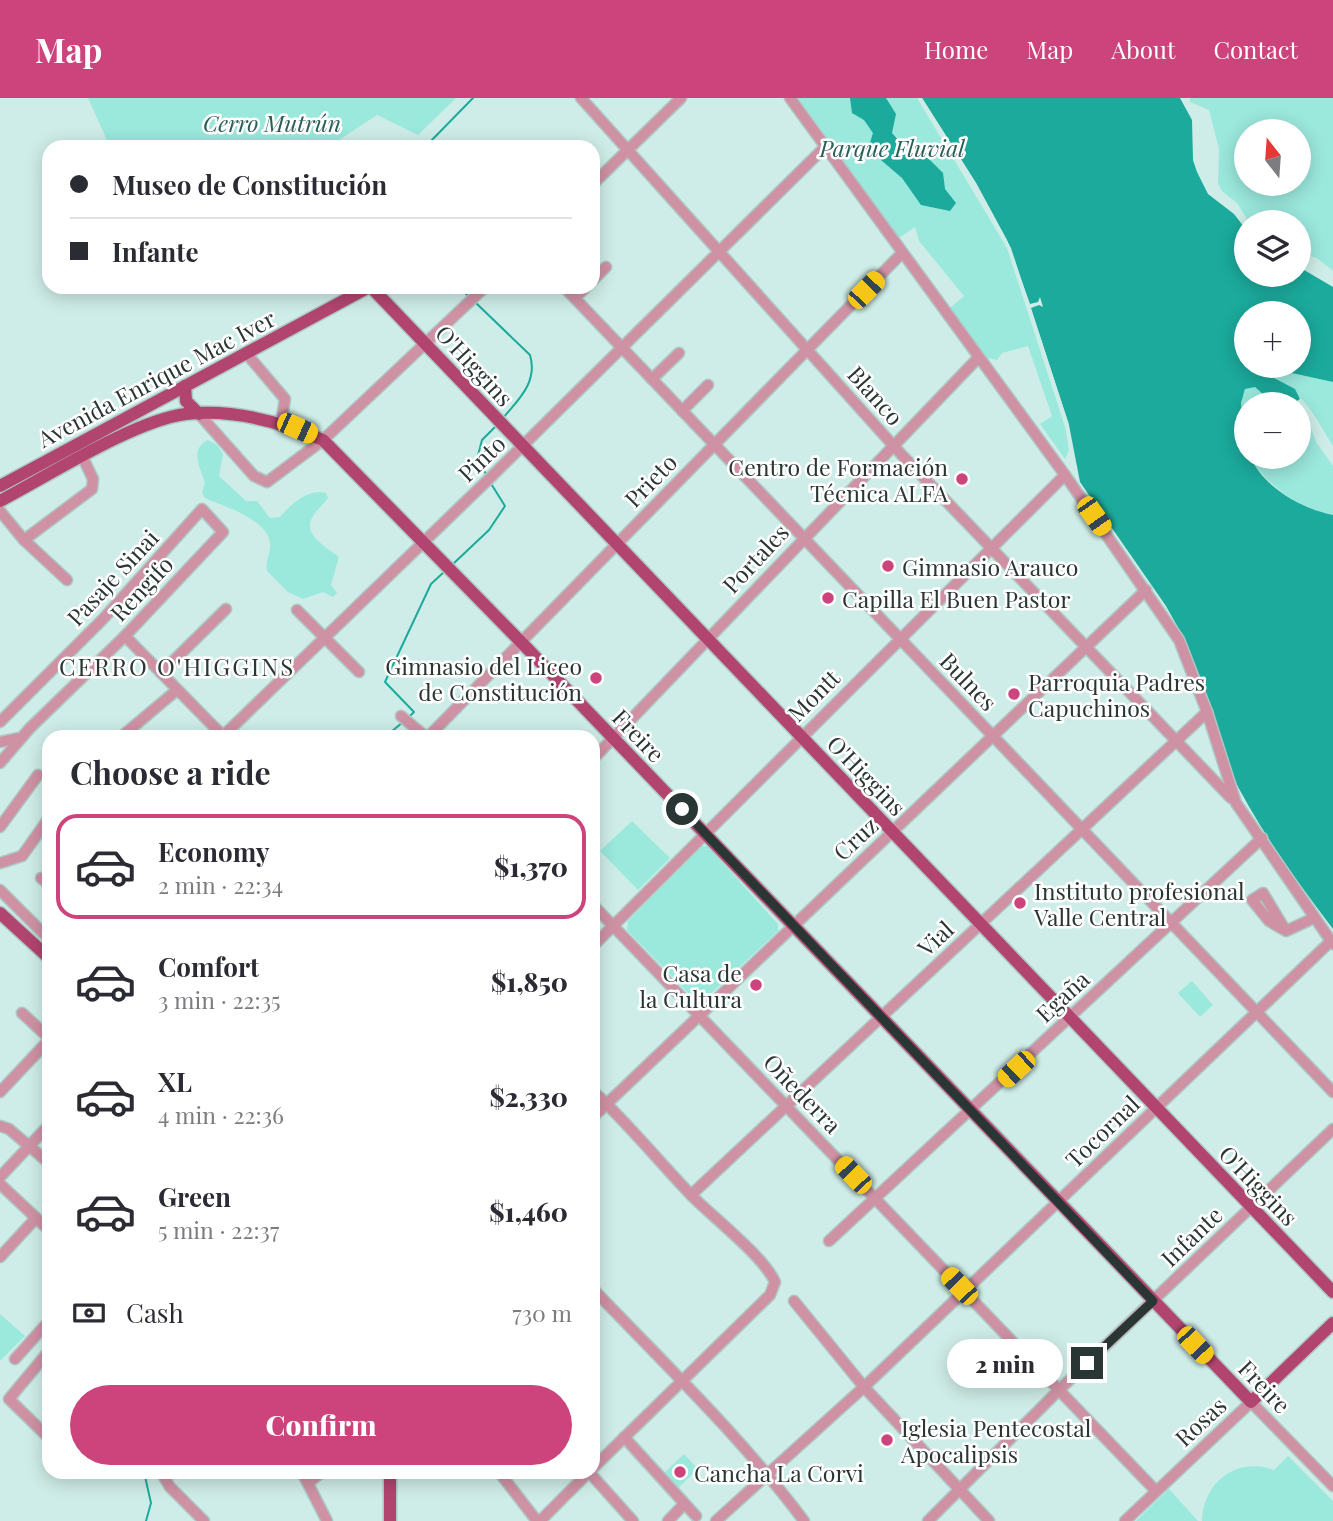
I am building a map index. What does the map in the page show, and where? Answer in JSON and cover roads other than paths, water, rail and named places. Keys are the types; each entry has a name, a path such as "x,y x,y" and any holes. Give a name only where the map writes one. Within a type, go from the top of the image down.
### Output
{"main road":[{"name":"Avenida Enrique Mac Iver","path":"0,500 7,487 123,419 357,294"},
{"name":"O'Higgins","path":"377,294 1333,1292"},
{"path":"185,386 186,401 199,414"},
{"path":"139,411 163,420"},
{"name":"Avenida Enrique Mac Iver","path":"7,487 83,458 116,440 163,420 199,414"},
{"name":"Freire","path":"199,414 231,415 281,424 323,440 521,642 1251,1402"},
{"path":"116,440 123,419"},
{"path":"0,913 42,952"},
{"name":"Rosas","path":"1251,1402 1333,1323"},
{"path":"390,1479 390,1521"}],"street":[{"path":"600,177 681,98"},
{"path":"790,98 1146,590 1183,648 1236,803 1332,943"},
{"name":"Blanco","path":"587,100 627,151 893,445 1084,648 1236,803"},
{"name":"Pinto","path":"229,730 523,446 826,146"},
{"name":"Prieto","path":"434,730 902,253"},
{"path":"600,273 606,267"},
{"path":"199,414 254,476 267,482 323,440 477,294"},
{"name":"Bulnes","path":"571,294 1333,1092"},
{"path":"575,298 579,294"},
{"path":"652,379 679,353"},
{"path":"246,354 285,399 281,424"},
{"name":"Portales","path":"600,752 978,358"},
{"path":"682,411 708,385"},
{"path":"24,540 92,489 93,479 83,458"},
{"name":"Montt","path":"600,939 1065,475"},
{"name":"Pasaje Sinai","path":"0,722 103,619 202,509 223,531"},
{"path":"0,511 24,540 67,580"},
{"name":"Rengifo","path":"0,763 21,737 125,636 223,531"},
{"name":"Cruz","path":"600,1110 1146,590"},
{"path":"161,673 226,609"},
{"path":"297,610 359,672"},
{"path":"125,636 217,730"},
{"path":"129,730 177,690"},
{"name":"Vial","path":"691,1195 1207,712"},
{"path":"401,716 418,730"},
{"path":"0,743 21,737"},
{"path":"0,827 38,775"},
{"path":"0,863 22,856 42,828"},
{"name":"Egaña","path":"829,1241 1262,838"},
{"path":"0,890 42,932"},
{"name":"Oñederra","path":"600,912 1156,1491"},
{"path":"1286,931 1294,930 1314,918"},
{"name":"Tocornal","path":"716,1521 864,1387 1332,943"},
{"path":"22,1013 42,1032"},
{"path":"0,1092 42,1047"},
{"path":"600,1097 646,1142 691,1195 774,1279 771,1295 600,1461"},
{"path":"0,1126 9,1129 42,1157"},
{"name":"Infante","path":"928,1521 1059,1390 1333,1129"},
{"path":"0,1177 42,1132"},
{"path":"0,1184 42,1224"},
{"path":"0,1257 36,1218"},
{"path":"600,1296 682,1382 804,1521"},
{"path":"794,1301 864,1387 989,1521"},
{"path":"15,1359 42,1328"},
{"path":"28,1343 42,1352"},
{"path":"42,1359 9,1399 42,1431"},
{"name":"Freire","path":"1251,1402 1333,1486"},
{"name":"Rosas","path":"1125,1521 1251,1402"},
{"path":"624,1437 696,1516"},
{"path":"165,1479 204,1521"},
{"path":"306,1479 327,1521"},
{"path":"308,1483 313,1479"},
{"path":"505,1479 538,1521 582,1479"},
{"path":"595,1479 634,1521"},
{"path":"668,1521 684,1504"}],"waterway":[{"path":"432,140 473,98"},
{"path":"466,294 469,297"},
{"path":"476,303 530,355 531,374 526,390 503,418"},
{"path":"486,474 477,459 482,440 497,425"},
{"path":"453,564 489,530 505,506 490,482"},
{"path":"410,716 414,712 385,682 431,584 444,572"},
{"path":"393,730 403,722"},
{"path":"146,1479 151,1503 146,1521"}],"place":[{"name":"Centro de Formación Técnica ALFA","path":"962,479"},
{"name":"Gimnasio Arauco","path":"888,566"},
{"name":"Capilla El Buen Pastor","path":"828,598"},
{"name":"Gimnasio del Liceo de Constitución","path":"596,678"},
{"name":"Parroquia Padres Capuchinos","path":"1014,694"},
{"name":"Instituto profesional Valle Central","path":"1020,903"},
{"name":"Casa de la Cultura","path":"756,985"},
{"name":"Iglesia Pentecostal Apocalipsis","path":"887,1440"},
{"name":"Cancha La Corvi","path":"680,1472"}],"district":[{"name":"CERRO O'HIGGINS","path":"177,666"}],"park label":[{"name":"Cerro Mutrún","path":"272,122"},
{"name":"Parque Fluvial","path":"892,147"}]}
